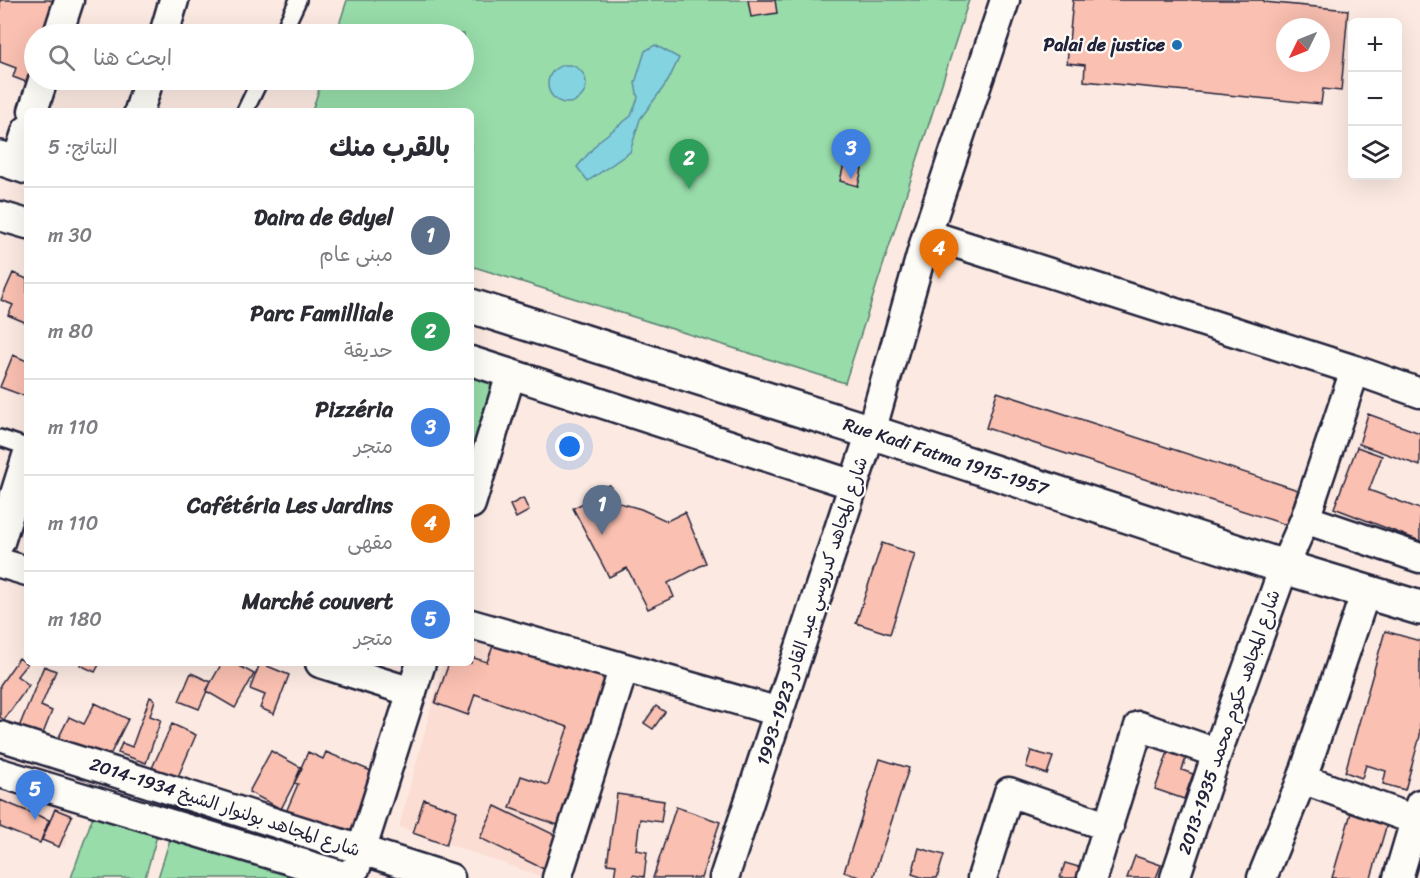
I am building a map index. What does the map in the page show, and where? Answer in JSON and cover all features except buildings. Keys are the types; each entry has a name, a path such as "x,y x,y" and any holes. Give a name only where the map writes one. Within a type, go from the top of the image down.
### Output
{"street":[{"path":"61,24 69,0"},
{"path":"167,24 174,0"},
{"name":"شارع المجاهد كدروسي عبد القادر 1923-1993","path":"724,878 871,432 927,234 1005,0"},
{"path":"34,108 40,90"},
{"path":"140,108 146,90"},
{"path":"14,163 24,138"},
{"path":"0,216 24,223"},
{"path":"927,234 1355,370 1420,393"},
{"name":"Rue Kadi Fatma 1915-1957","path":"474,307 871,432 1284,567 1420,608"},
{"path":"474,362 854,485"},
{"name":"شارع المجاهد حكوم محمد 1935-2013","path":"1174,878 1284,567 1305,519 1355,370"},
{"path":"474,494 511,374"},
{"path":"0,542 24,466"},
{"path":"1305,519 1420,558"},
{"path":"0,563 24,570"},
{"path":"1262,878 1302,779 1366,591"},
{"path":"474,625 779,712"},
{"path":"330,666 412,692"},
{"path":"351,878 420,666"},
{"path":"557,878 623,668"},
{"path":"1092,878 1139,726 1217,753"},
{"name":"شارع المجاهد بولنوار الشيخ 1934-2014","path":"0,736 450,878"},
{"name":"شارع المجاهد بولنوار الشيخ 1934-2014","path":"0,773 351,878"},
{"path":"1302,779 1418,812 1398,878"},
{"path":"982,878 1009,792 1109,826"}],"lane":[{"path":"287,24 298,0"},
{"path":"246,108 255,90"},
{"path":"0,438 24,446"}],"shaded area":[{"path":"474,642 607,686 545,878 399,827 442,666 474,666"},
{"path":"0,792 72,810 65,847 0,829"}],"green space":[{"path":"347,0 969,0 845,383 474,267 474,108 313,108 319,90 474,90 474,24 339,24"},
{"path":"474,376 494,382 474,449"},
{"path":"93,816 157,836 145,878 71,878"},
{"path":"171,836 306,878 158,878"}],"water":[{"path":"655,45 679,58 668,81 640,119 630,152 588,181 577,167 600,140 631,116 638,98 635,83 645,51"},
{"path":"567,65 581,70 586,84 581,98 567,103 553,98 548,84 553,70"}],"place":[{"name":"Palai de justice","path":"1177,45"},
{"name":"Pizzéria","path":"851,179"},
{"name":"Parc Familliale","path":"689,189"},
{"name":"Cafétéria Les Jardins","path":"939,279"},
{"name":"Daira de Gdyel","path":"602,535"},
{"name":"Marché couvert","path":"35,820"}]}
